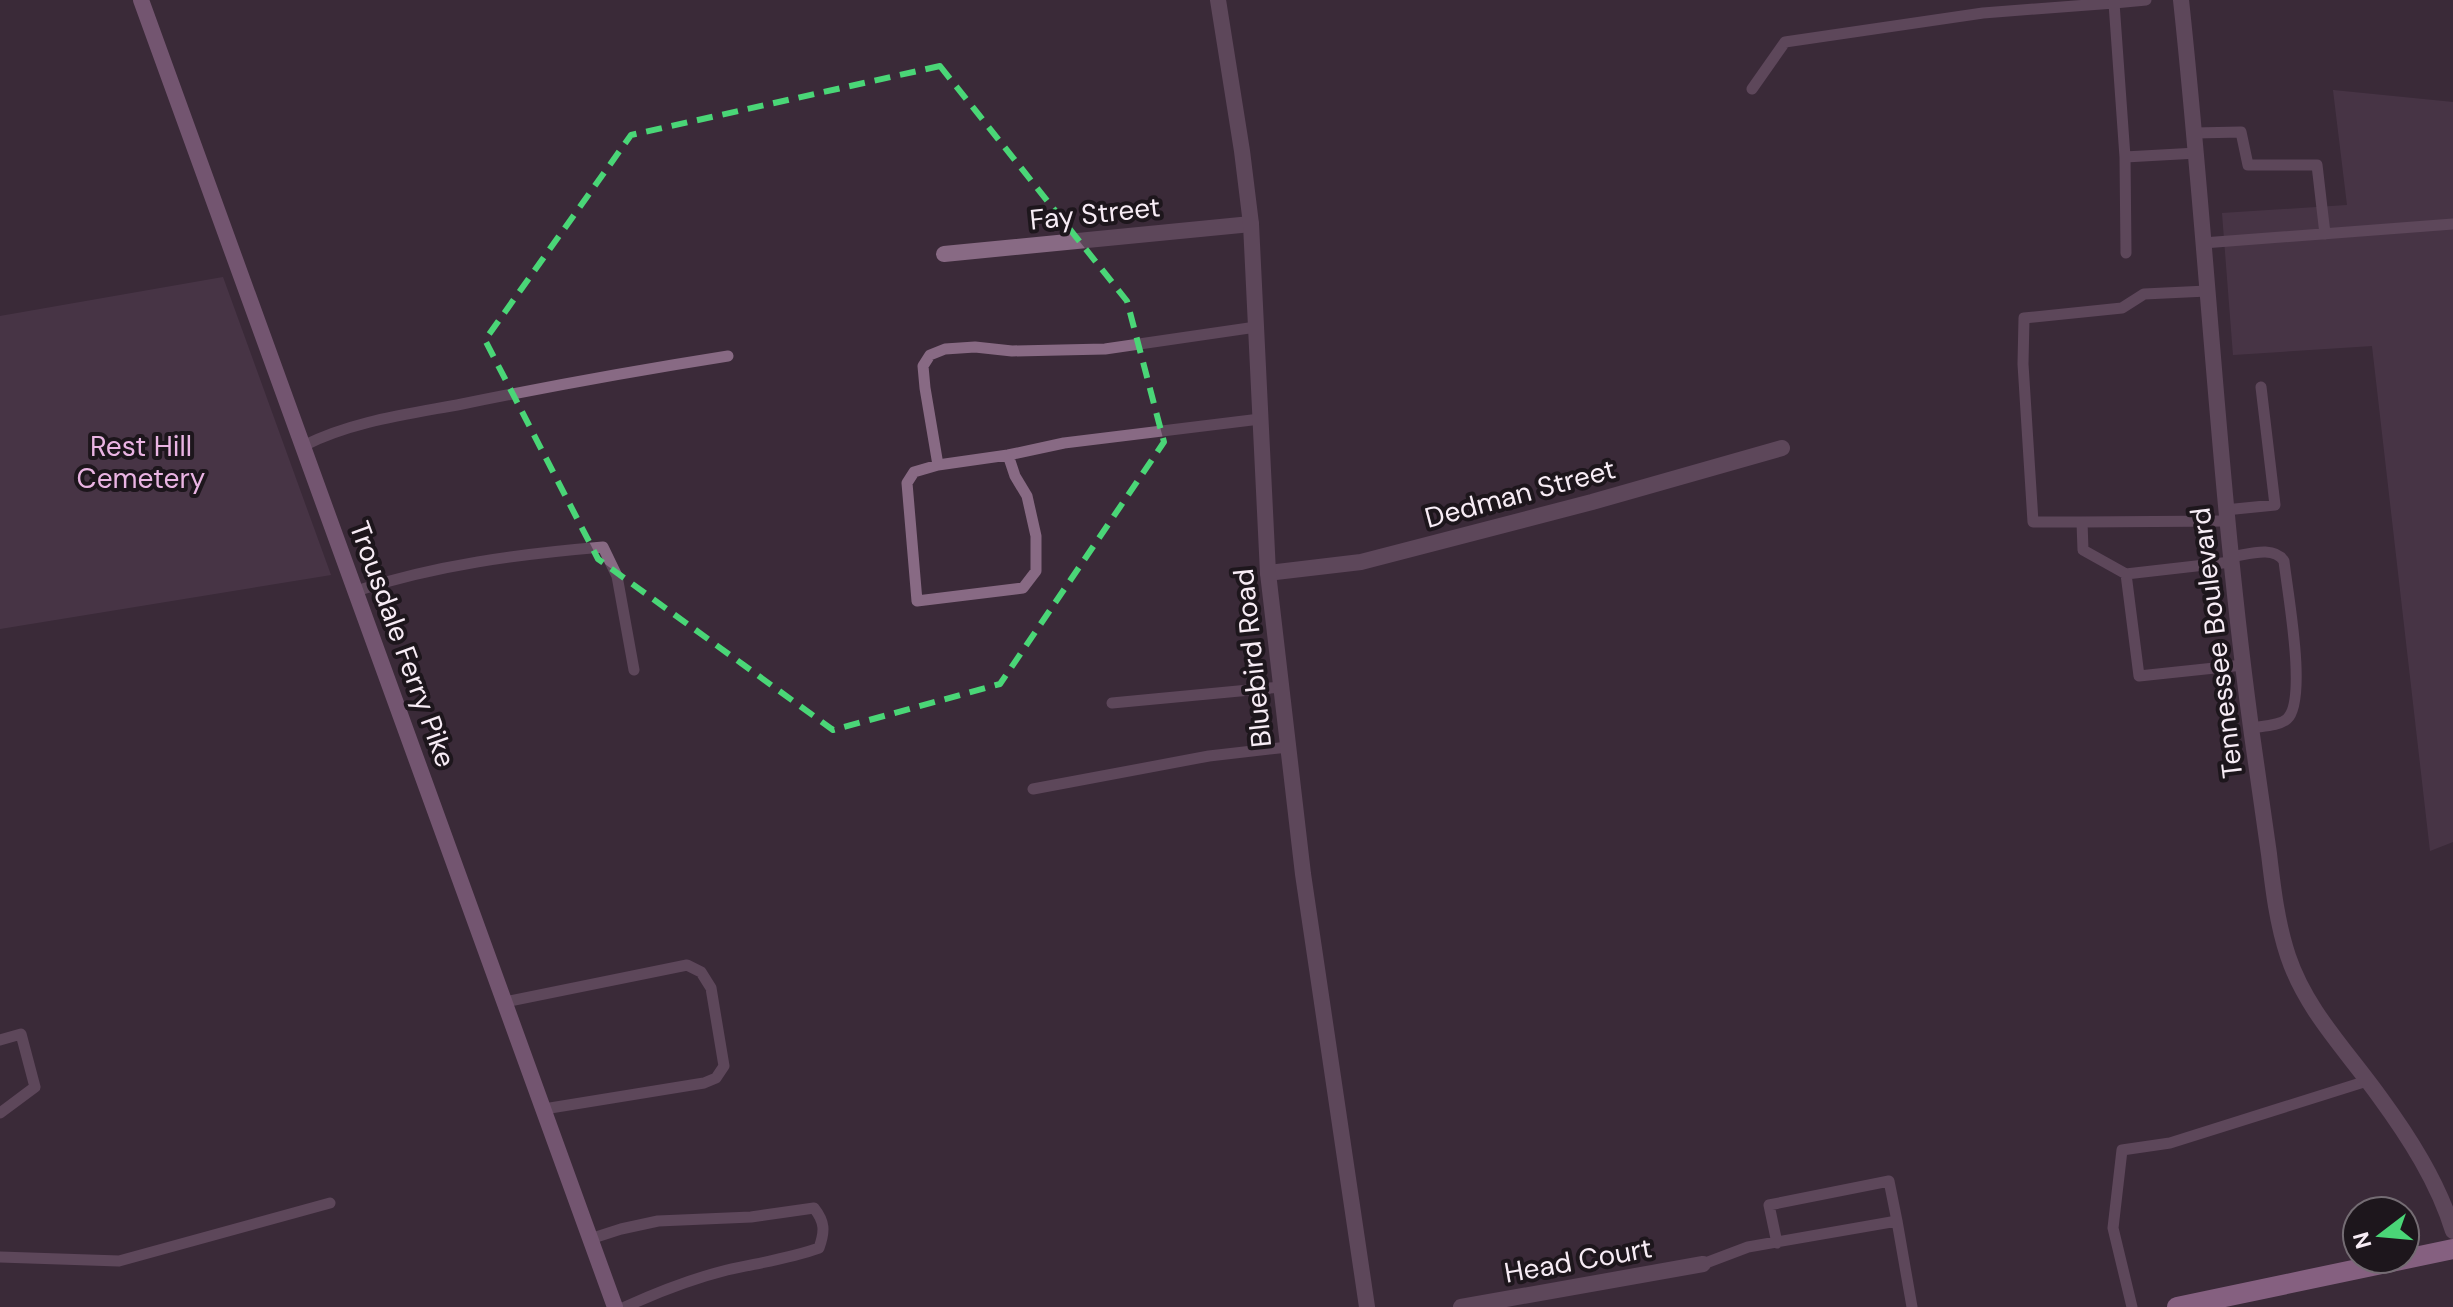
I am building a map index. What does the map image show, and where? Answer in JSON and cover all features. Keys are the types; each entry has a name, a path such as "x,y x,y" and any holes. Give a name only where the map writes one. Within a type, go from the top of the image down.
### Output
{"main road":[{"name":"Trousdale Ferry Pike","path":"141,0 615,1307"},
{"path":"2177,1307 2453,1249"}],"street":[{"name":"Bluebird Road","path":"1218,0 1251,224 1268,573 1303,874 1367,1307"},
{"name":"Tennessee Boulevard","path":"2181,0 2197,153 2230,560 2276,907 2287,956 2302,988 2321,1021 2408,1140 2444,1201 2453,1231"},
{"name":"Fay Street","path":"944,254 1251,224"},
{"name":"Dedman Street","path":"1268,573 1361,562 1592,502 1782,448"},
{"name":"Head Court","path":"1461,1307 1703,1264"}],"lane":[{"path":"1752,89 1785,42 1983,13 2146,0"},
{"path":"2114,3 2125,157 2126,253"},
{"path":"2195,133 2241,132 2248,165 2317,165 2325,234"},
{"path":"2125,157 2197,153"},
{"path":"2203,243 2453,224"},
{"path":"2207,291 2144,294 2122,308 2024,318 2023,364 2033,522 2226,515 2275,505 2261,387"},
{"path":"938,465 923,366 930,355 945,349 975,347 1012,351 1105,349 1256,327"},
{"path":"303,446 325,435 376,421 588,379 728,356"},
{"path":"1008,455 1015,476 1027,496 1036,536 1036,571 1023,588 917,601 907,483 914,472 1064,443 1260,419"},
{"path":"2082,522 2083,550 2126,574 2265,553 2276,552 2281,556 2297,669 2293,710 2283,722 2251,728"},
{"path":"356,591 403,576 459,565 603,547 617,576 634,670"},
{"path":"2126,574 2139,676 2243,665"},
{"path":"1112,703 1281,687"},
{"path":"1033,789 1209,756 1288,747"},
{"path":"505,1002 687,965 701,972 711,988 724,1066 716,1078 704,1083 544,1109"},
{"path":"0,1040 21,1034 35,1087 0,1113"},
{"path":"2132,1307 2113,1228 2122,1150 2170,1143 2367,1081"},
{"path":"1777,1243 1769,1205 1889,1181 1912,1307"},
{"path":"0,1257 119,1261 330,1203"},
{"path":"590,1239 658,1221 751,1217 814,1208 822,1219 824,1232 819,1248 792,1258 685,1281 625,1307"},
{"path":"1703,1264 1748,1247 1897,1221"}],"highlighted area":[{"path":"940,66 1127,301 1164,442 1000,684 833,730 598,559 485,340 631,135"}],"green space":[{"path":"2333,90 2453,102 2453,842 2430,851 2372,346 2233,355 2222,213 2347,205"},
{"name":"Rest Hill Cemetery","path":"223,277 331,575 0,629 0,316"}]}
